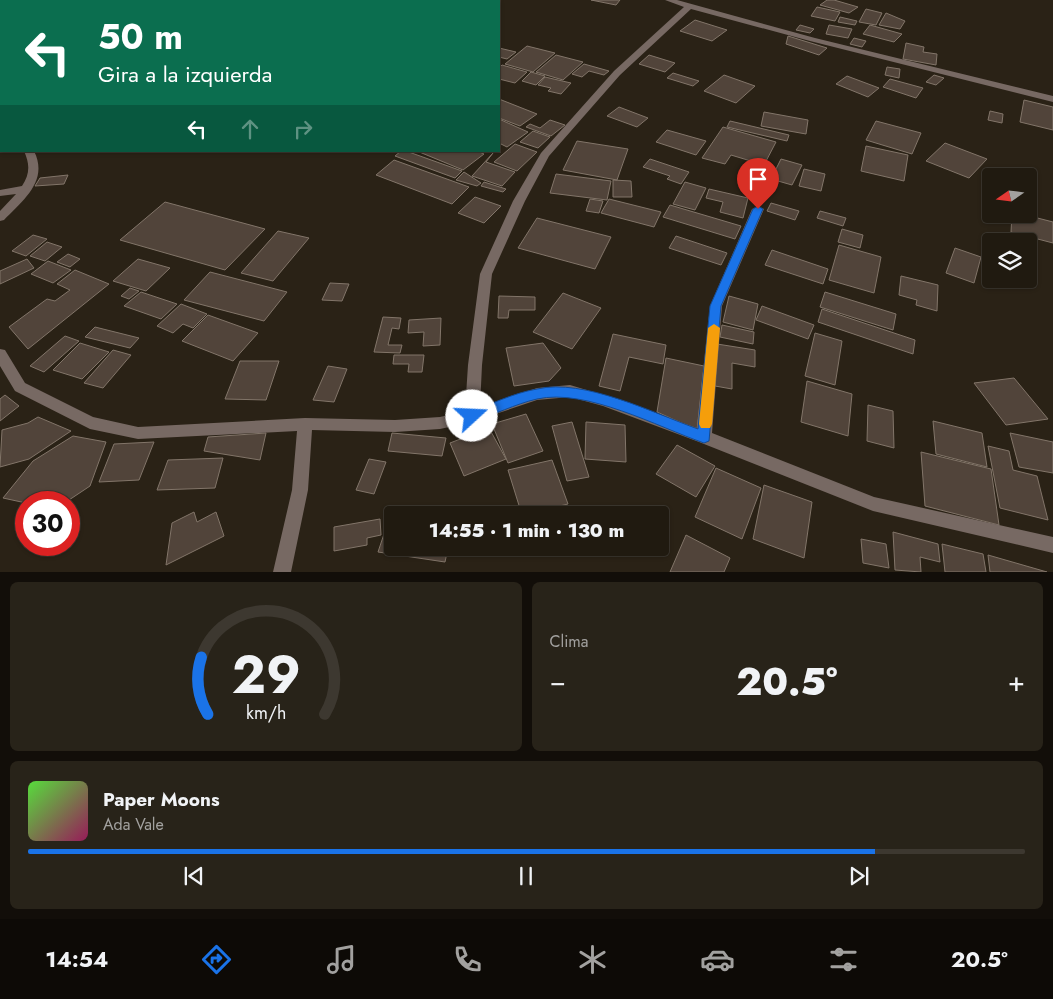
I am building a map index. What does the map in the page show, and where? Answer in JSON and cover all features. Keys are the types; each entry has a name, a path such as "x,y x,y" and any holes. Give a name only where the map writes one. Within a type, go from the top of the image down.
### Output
{"street":[{"path":"669,0 911,65 959,74 1053,99"},
{"path":"472,416 475,365 486,274 519,201 545,155 617,73 689,6"},
{"path":"0,217 27,189 33,177 35,164 29,152"},
{"path":"0,193 27,189"},
{"path":"704,437 716,306 758,209"},
{"path":"0,354 20,387 90,423 138,433 305,424 395,426 440,423 472,416 537,394 570,391 606,401 704,437 873,504 1053,545"},
{"path":"282,572 300,490 305,424"}],"building":[{"path":"591,0 620,0 616,5"},
{"path":"827,0 834,0 858,7 849,13 820,5"},
{"path":"817,7 840,12 835,21 811,16"},
{"path":"866,9 882,13 876,25 859,22"},
{"path":"886,13 905,21 900,29 879,25"},
{"path":"840,17 857,21 855,25 838,22"},
{"path":"695,20 727,30 712,41 680,31"},
{"path":"800,25 814,29 810,33 796,30"},
{"path":"829,25 852,29 848,38 826,34"},
{"path":"870,25 902,34 894,42 863,34"},
{"path":"788,36 827,48 819,55 786,44"},
{"path":"854,38 866,41 862,47 850,44"},
{"path":"906,43 924,47 923,52 937,54 936,65 903,59"},
{"path":"527,46 555,53 533,72 505,64"},
{"path":"500,48 516,52 507,59 500,57"},
{"path":"556,55 583,62 563,80 536,72"},
{"path":"649,55 675,63 665,72 639,64"},
{"path":"584,64 609,71 604,75 589,71 582,77 572,74"},
{"path":"502,65 527,72 515,83 500,79 500,67"},
{"path":"887,67 900,69 899,78 885,75"},
{"path":"531,72 545,76 536,85 522,81"},
{"path":"673,73 699,81 693,86 667,78"},
{"path":"724,75 755,86 736,103 704,91"},
{"path":"934,75 944,78 936,85 926,82"},
{"path":"847,76 879,88 868,97 836,84"},
{"path":"545,77 571,83 561,94 548,91 551,88 538,85"},
{"path":"890,79 923,88 916,98 883,87"},
{"path":"500,99 537,114 520,126 500,118"},
{"path":"1024,100 1053,107 1053,130 1020,122"},
{"path":"619,107 648,118 637,127 607,116"},
{"path":"990,111 1003,114 1002,123 988,120"},
{"path":"764,112 808,120 806,134 761,126"},
{"path":"500,119 528,132 507,147 500,144"},
{"path":"550,120 565,125 551,136 526,127 530,124 540,128"},
{"path":"730,121 789,135 787,141 727,127"},
{"path":"876,121 921,133 912,154 866,140"},
{"path":"723,127 776,142 764,165 731,155 725,164 702,158"},
{"path":"667,130 706,141 696,155 656,142"},
{"path":"533,131 550,137 538,148 520,142"},
{"path":"577,141 628,149 617,180 563,170"},
{"path":"945,143 987,159 969,178 926,161"},
{"path":"515,144 537,152 517,171 494,162"},
{"path":"866,146 908,155 904,181 861,171"},
{"path":"400,152 409,152 462,171 455,178 395,156"},
{"path":"419,152 479,152 484,154 463,170"},
{"path":"493,153 486,162 515,172 502,186 472,176"},
{"path":"650,159 689,172 681,184 667,179 670,176 643,167"},
{"path":"781,159 802,165 792,185 771,179"},
{"path":"394,160 469,187 452,204 376,175"},
{"path":"804,169 825,174 821,191 799,186"},
{"path":"464,172 481,183 477,186 456,180"},
{"path":"556,174 611,181 607,200 550,193"},
{"path":"68,175 64,184 35,186 40,178"},
{"path":"613,180 631,181 632,197 613,197"},
{"path":"484,182 506,189 503,192 481,186"},
{"path":"685,182 706,188 695,210 673,204"},
{"path":"709,189 748,198 743,218 720,212 723,202 706,198"},
{"path":"475,197 501,206 484,223 458,213"},
{"path":"590,199 603,201 599,213 586,211"},
{"path":"609,199 661,212 654,227 601,213"},
{"path":"165,202 265,229 225,270 120,240"},
{"path":"771,203 799,211 795,220 767,211"},
{"path":"670,205 741,226 735,239 663,217"},
{"path":"820,211 846,218 843,226 817,218"},
{"path":"537,218 611,237 595,269 518,248"},
{"path":"1038,218 1053,222 1053,243 1037,239 1037,233 1011,232 1012,223 1037,223"},
{"path":"842,229 863,235 860,248 838,242"},
{"path":"278,231 309,238 273,281 241,273"},
{"path":"33,235 47,239 26,256 12,251"},
{"path":"676,236 727,253 721,265 669,248"},
{"path":"47,242 62,247 45,261 30,256"},
{"path":"839,245 881,257 874,293 829,280"},
{"path":"955,248 981,257 974,283 946,273"},
{"path":"772,250 828,269 823,284 765,265"},
{"path":"68,254 80,259 70,267 57,262"},
{"path":"27,259 34,268 0,284 0,271"},
{"path":"138,259 170,268 146,291 113,281"},
{"path":"48,261 71,270 53,283 31,274"},
{"path":"75,270 109,284 28,349 9,327 47,299 55,301 70,290 57,284"},
{"path":"210,272 287,292 264,321 184,300"},
{"path":"901,276 938,285 937,311 916,305 917,300 899,295"},
{"path":"330,283 349,284 342,301 322,300"},
{"path":"130,288 139,291 129,299 121,296"},
{"path":"141,292 177,304 161,319 124,306"},
{"path":"825,292 896,314 893,330 820,307"},
{"path":"563,293 601,308 572,349 533,332"},
{"path":"499,296 535,297 535,310 509,310 508,318 498,318"},
{"path":"729,296 758,304 753,330 723,322"},
{"path":"181,304 207,314 193,328 183,324 173,333 157,326"},
{"path":"762,306 814,325 808,339 756,320"},
{"path":"822,309 915,340 913,354 818,322"},
{"path":"208,315 258,333 233,361 182,341"},
{"path":"383,317 401,318 399,329 392,328 388,345 402,345 400,353 374,352"},
{"path":"441,318 440,345 423,346 424,332 408,333 409,320"},
{"path":"722,325 754,332 753,344 720,337"},
{"path":"95,327 139,338 130,348 85,337"},
{"path":"815,333 842,341 835,385 805,376"},
{"path":"613,334 666,345 663,364 629,357 620,391 599,386"},
{"path":"65,336 79,341 44,372 30,366"},
{"path":"80,343 109,352 82,379 53,370"},
{"path":"543,343 561,368 549,381 514,386 506,348"},
{"path":"717,344 755,350 755,367 732,363 732,389 715,386"},
{"path":"113,350 131,355 103,388 84,383"},
{"path":"394,355 424,355 422,372 408,372 409,364 393,364"},
{"path":"666,358 704,366 697,430 657,412"},
{"path":"240,361 279,361 266,400 225,399"},
{"path":"328,366 347,369 334,402 313,400"},
{"path":"1014,378 1048,419 1006,425 974,383"},
{"path":"807,381 852,394 848,436 801,422"},
{"path":"5,395 19,406 0,421 0,399"},
{"path":"868,405 893,411 894,448 867,441"},
{"path":"526,414 543,451 508,463 492,424"},
{"path":"38,417 71,431 29,459 0,467 2,430 28,423"},
{"path":"933,421 982,433 987,467 936,454"},
{"path":"572,422 589,477 567,481 552,426"},
{"path":"586,422 625,425 626,462 585,459"},
{"path":"489,428 506,459 464,476 450,443"},
{"path":"266,433 260,460 204,451 208,437"},
{"path":"392,433 446,438 442,456 388,451"},
{"path":"1010,433 1053,442 1053,473 1019,467"},
{"path":"73,436 106,442 90,486 80,493 80,491 15,491 15,501 3,498 33,461"},
{"path":"154,442 139,480 99,482 114,444"},
{"path":"677,445 715,466 696,497 656,474"},
{"path":"988,446 1009,451 1013,470 1037,476 1048,520 1000,508"},
{"path":"921,452 991,469 999,525 925,506"},
{"path":"223,458 215,488 157,490 168,460"},
{"path":"369,459 386,462 374,494 356,490"},
{"path":"552,460 568,504 560,506 519,506 508,470"},
{"path":"716,468 761,488 742,539 695,517"},
{"path":"764,485 812,502 804,558 753,539"},
{"path":"194,512 197,522 216,512 224,536 166,565 172,523"},
{"path":"380,519 381,535 367,538 367,545 334,551 334,527"},
{"path":"893,532 938,544 940,562 920,557 921,572 895,570"},
{"path":"384,534 384,553 378,552"},
{"path":"686,535 730,558 724,572 670,572"},
{"path":"861,539 886,544 889,568 863,563"},
{"path":"942,544 983,554 986,572 945,572"},
{"path":"988,555 1047,572 990,572"},
{"path":"405,556 446,556 445,562"}],"slow traffic":[{"path":"706,424 714,328"}],"route":[{"path":"472,416 537,394 570,391 606,401 704,437 716,306 758,209"}]}
